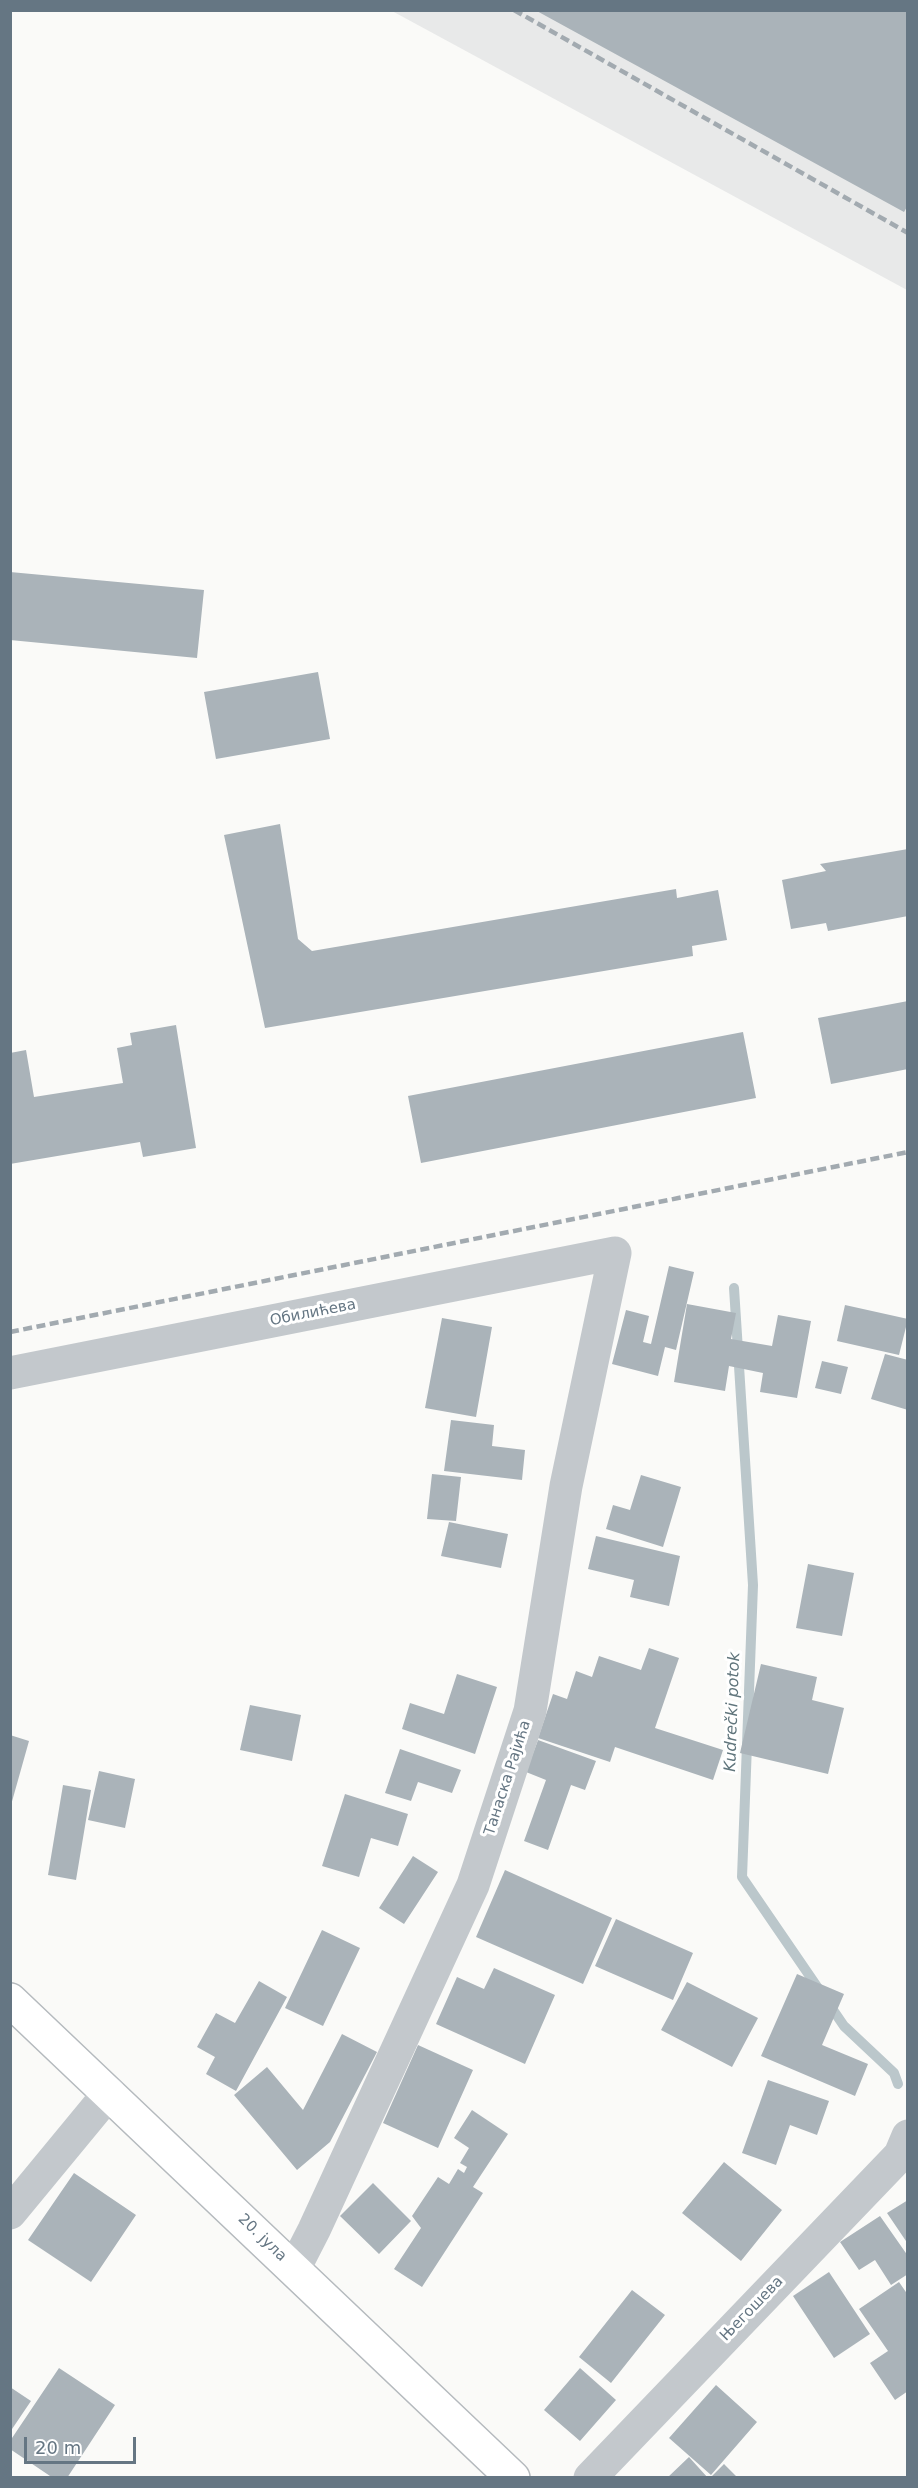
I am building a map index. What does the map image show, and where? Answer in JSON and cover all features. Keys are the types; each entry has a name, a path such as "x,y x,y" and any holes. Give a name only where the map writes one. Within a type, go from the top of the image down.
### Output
{"main road":[{"name":"20. јула","path":"10,2000 513,2478"}],"street":[{"name":"Обилићева","path":"10,1373 615,1253"},
{"name":"Танаска Рајића","path":"294,2269 473,1885 530,1711 566,1486 615,1253"},
{"path":"10,2213 109,2093"},
{"name":"Његошева","path":"590,2478 900,2155 908,2136"}],"shaded area":[{"path":"392,11 907,11 907,290"}],"building":[{"path":"535,10 908,10 908,205 904,212"},
{"path":"10,572 204,590 197,658 10,640"},
{"path":"318,672 330,739 216,759 204,692"},
{"path":"280,824 298,939 312,951 676,889 677,898 718,890 727,940 692,946 693,956 265,1028 224,835"},
{"path":"908,849 908,916 828,931 826,923 791,929 782,880 826,871 820,864"},
{"path":"908,1001 908,1069 831,1084 818,1018"},
{"path":"176,1025 196,1148 143,1157 140,1142 10,1164 10,1053 26,1050 34,1097 123,1083 117,1048 132,1045 130,1033"},
{"path":"743,1032 756,1098 421,1163 408,1096"},
{"path":"669,1266 694,1272 676,1350 665,1347 658,1376 612,1364 626,1310 649,1316 643,1342 651,1344"},
{"path":"687,1304 736,1313 731,1339 772,1346 778,1315 811,1321 797,1398 760,1392 763,1373 729,1366 725,1391 674,1382"},
{"path":"845,1305 908,1319 899,1355 837,1341"},
{"path":"442,1318 492,1327 476,1417 425,1408"},
{"path":"885,1354 908,1360 908,1410 871,1399"},
{"path":"822,1361 848,1367 841,1394 815,1388"},
{"path":"451,1420 494,1425 492,1446 525,1450 522,1480 444,1471"},
{"path":"432,1474 461,1477 456,1521 427,1519"},
{"path":"641,1475 681,1487 663,1547 606,1529 613,1505 630,1510"},
{"path":"449,1522 508,1534 501,1568 441,1556"},
{"path":"596,1536 680,1556 669,1606 630,1597 634,1580 588,1569"},
{"path":"808,1564 854,1573 842,1636 796,1628"},
{"path":"649,1648 679,1658 655,1728 723,1750 713,1780 615,1747 610,1762 538,1738 553,1694 567,1699 576,1671 592,1677 599,1656 641,1670"},
{"path":"761,1664 817,1677 812,1700 844,1708 828,1774 740,1753"},
{"path":"457,1674 497,1687 475,1754 402,1729 410,1703 444,1714"},
{"path":"250,1705 301,1715 292,1761 240,1750"},
{"path":"10,1735 29,1741 11,1805 10,1804"},
{"path":"538,1740 596,1761 585,1790 571,1785 548,1850 524,1841 546,1780 526,1772"},
{"path":"400,1749 461,1770 452,1793 418,1782 411,1801 385,1793"},
{"path":"99,1771 135,1779 125,1828 88,1820"},
{"path":"63,1785 91,1790 76,1880 48,1875"},
{"path":"345,1794 408,1814 398,1846 371,1838 359,1877 322,1866"},
{"path":"413,1856 438,1872 404,1924 379,1908"},
{"path":"505,1870 612,1918 583,1984 476,1937"},
{"path":"616,1919 693,1953 673,2000 595,1966"},
{"path":"322,1930 360,1948 323,2026 285,2008"},
{"path":"494,1968 555,1995 525,2064 436,2024 457,1977 484,1989"},
{"path":"797,1974 844,1994 822,2045 868,2064 855,2096 761,2056"},
{"path":"259,1981 287,1997 236,2091 206,2074 215,2057 197,2047 216,2013 235,2023"},
{"path":"687,1982 758,2018 732,2067 661,2030"},
{"path":"342,2034 377,2052 330,2142 297,2170 234,2095 267,2067 303,2110"},
{"path":"418,2045 473,2070 438,2148 383,2123"},
{"path":"768,2080 829,2101 817,2135 790,2125 776,2165 742,2153"},
{"path":"472,2110 508,2134 473,2187 483,2193 422,2287 394,2269 421,2228 412,2216 438,2177 449,2184 458,2169 464,2173 467,2167 460,2163 469,2148 454,2138"},
{"path":"724,2162 782,2210 741,2261 682,2213"},
{"path":"74,2173 136,2215 91,2282 28,2240"},
{"path":"373,2183 411,2221 379,2254 340,2216"},
{"path":"908,2200 908,2244 887,2213"},
{"path":"880,2216 908,2256 908,2274 891,2285 875,2260 859,2270 840,2242"},
{"path":"829,2272 870,2334 834,2358 793,2296"},
{"path":"899,2282 908,2295 908,2391 895,2400 870,2363 888,2351 859,2309"},
{"path":"632,2290 665,2315 611,2383 579,2357"},
{"path":"59,2368 115,2405 67,2478 53,2478 10,2449 10,2441"},
{"path":"580,2368 616,2400 580,2441 544,2410"},
{"path":"716,2385 757,2422 711,2475 669,2438"},
{"path":"10,2387 31,2401 10,2432"},
{"path":"689,2457 708,2478 667,2478"},
{"path":"724,2464 738,2478 710,2478"}],"waterway":[{"name":"Kudrečki potok","path":"734,1288 753,1585 742,1877 844,2026 894,2073 898,2084"}],"railway":[{"path":"514,10 908,233"},
{"path":"10,1332 908,1152"}]}
